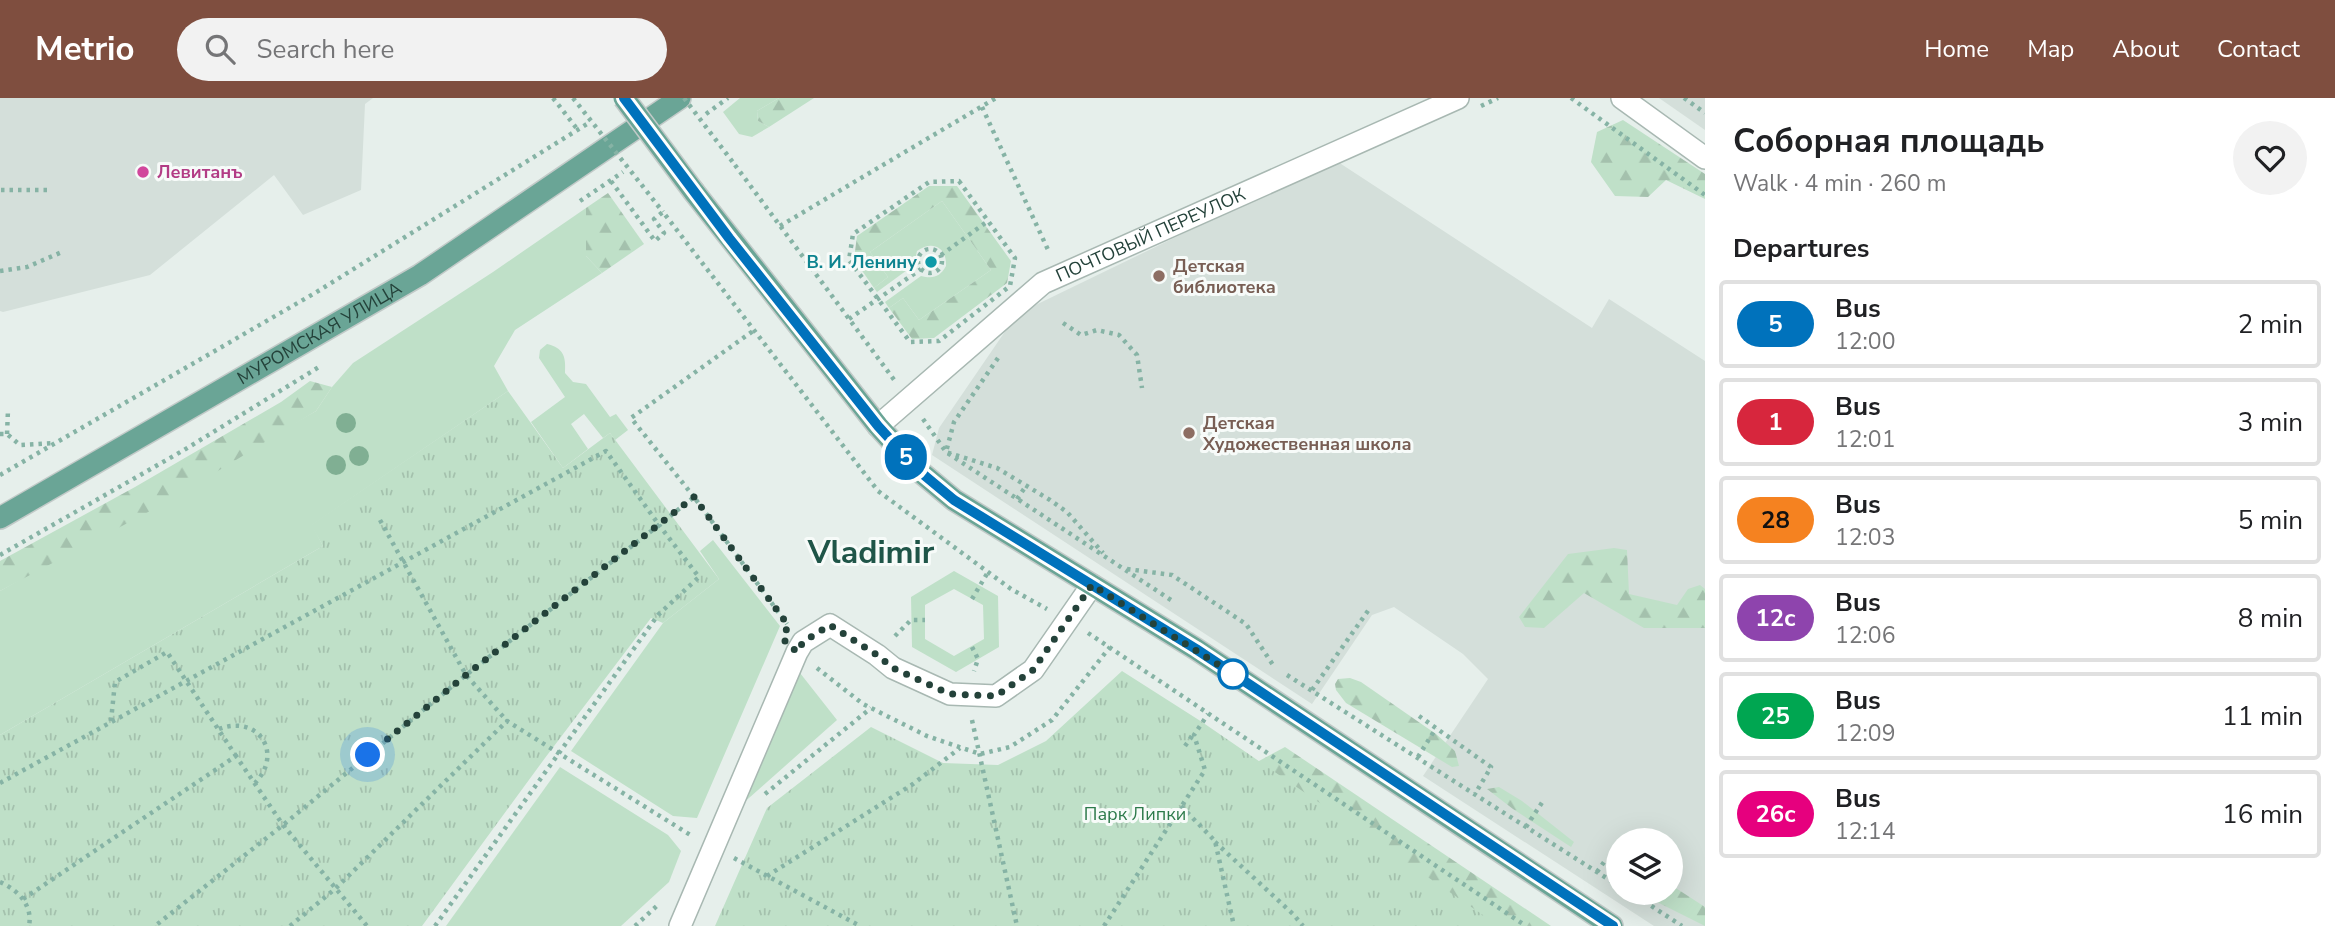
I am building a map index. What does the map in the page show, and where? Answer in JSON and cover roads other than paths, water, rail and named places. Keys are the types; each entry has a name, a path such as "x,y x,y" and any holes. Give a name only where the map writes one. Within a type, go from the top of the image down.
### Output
{"main road":[{"path":"624,98 694,192 878,426 918,470 954,500 1196,649 1612,926"},
{"name":"МУРОМСКАЯ УЛИЦА","path":"0,518 420,275 682,98"}],"street":[{"name":"ПОЧТОВЫЙ ПЕРЕУЛОК","path":"878,426 1042,283 1458,98"},
{"path":"1622,98 1705,158"},
{"path":"680,926 803,642 830,625 893,668 950,694 996,696 1033,670 1092,585"}],"place":[{"name":"Левитанъ","path":"143,172"},
{"name":"В. И. Ленину","path":"931,262"},
{"name":"Детская библиотека","path":"1159,276"},
{"name":"Детская Художественная школа","path":"1189,433"}],"district":[{"name":"Vladimir","path":"871,552"}],"park label":[{"name":"Парк Липки","path":"1135,814"}]}
